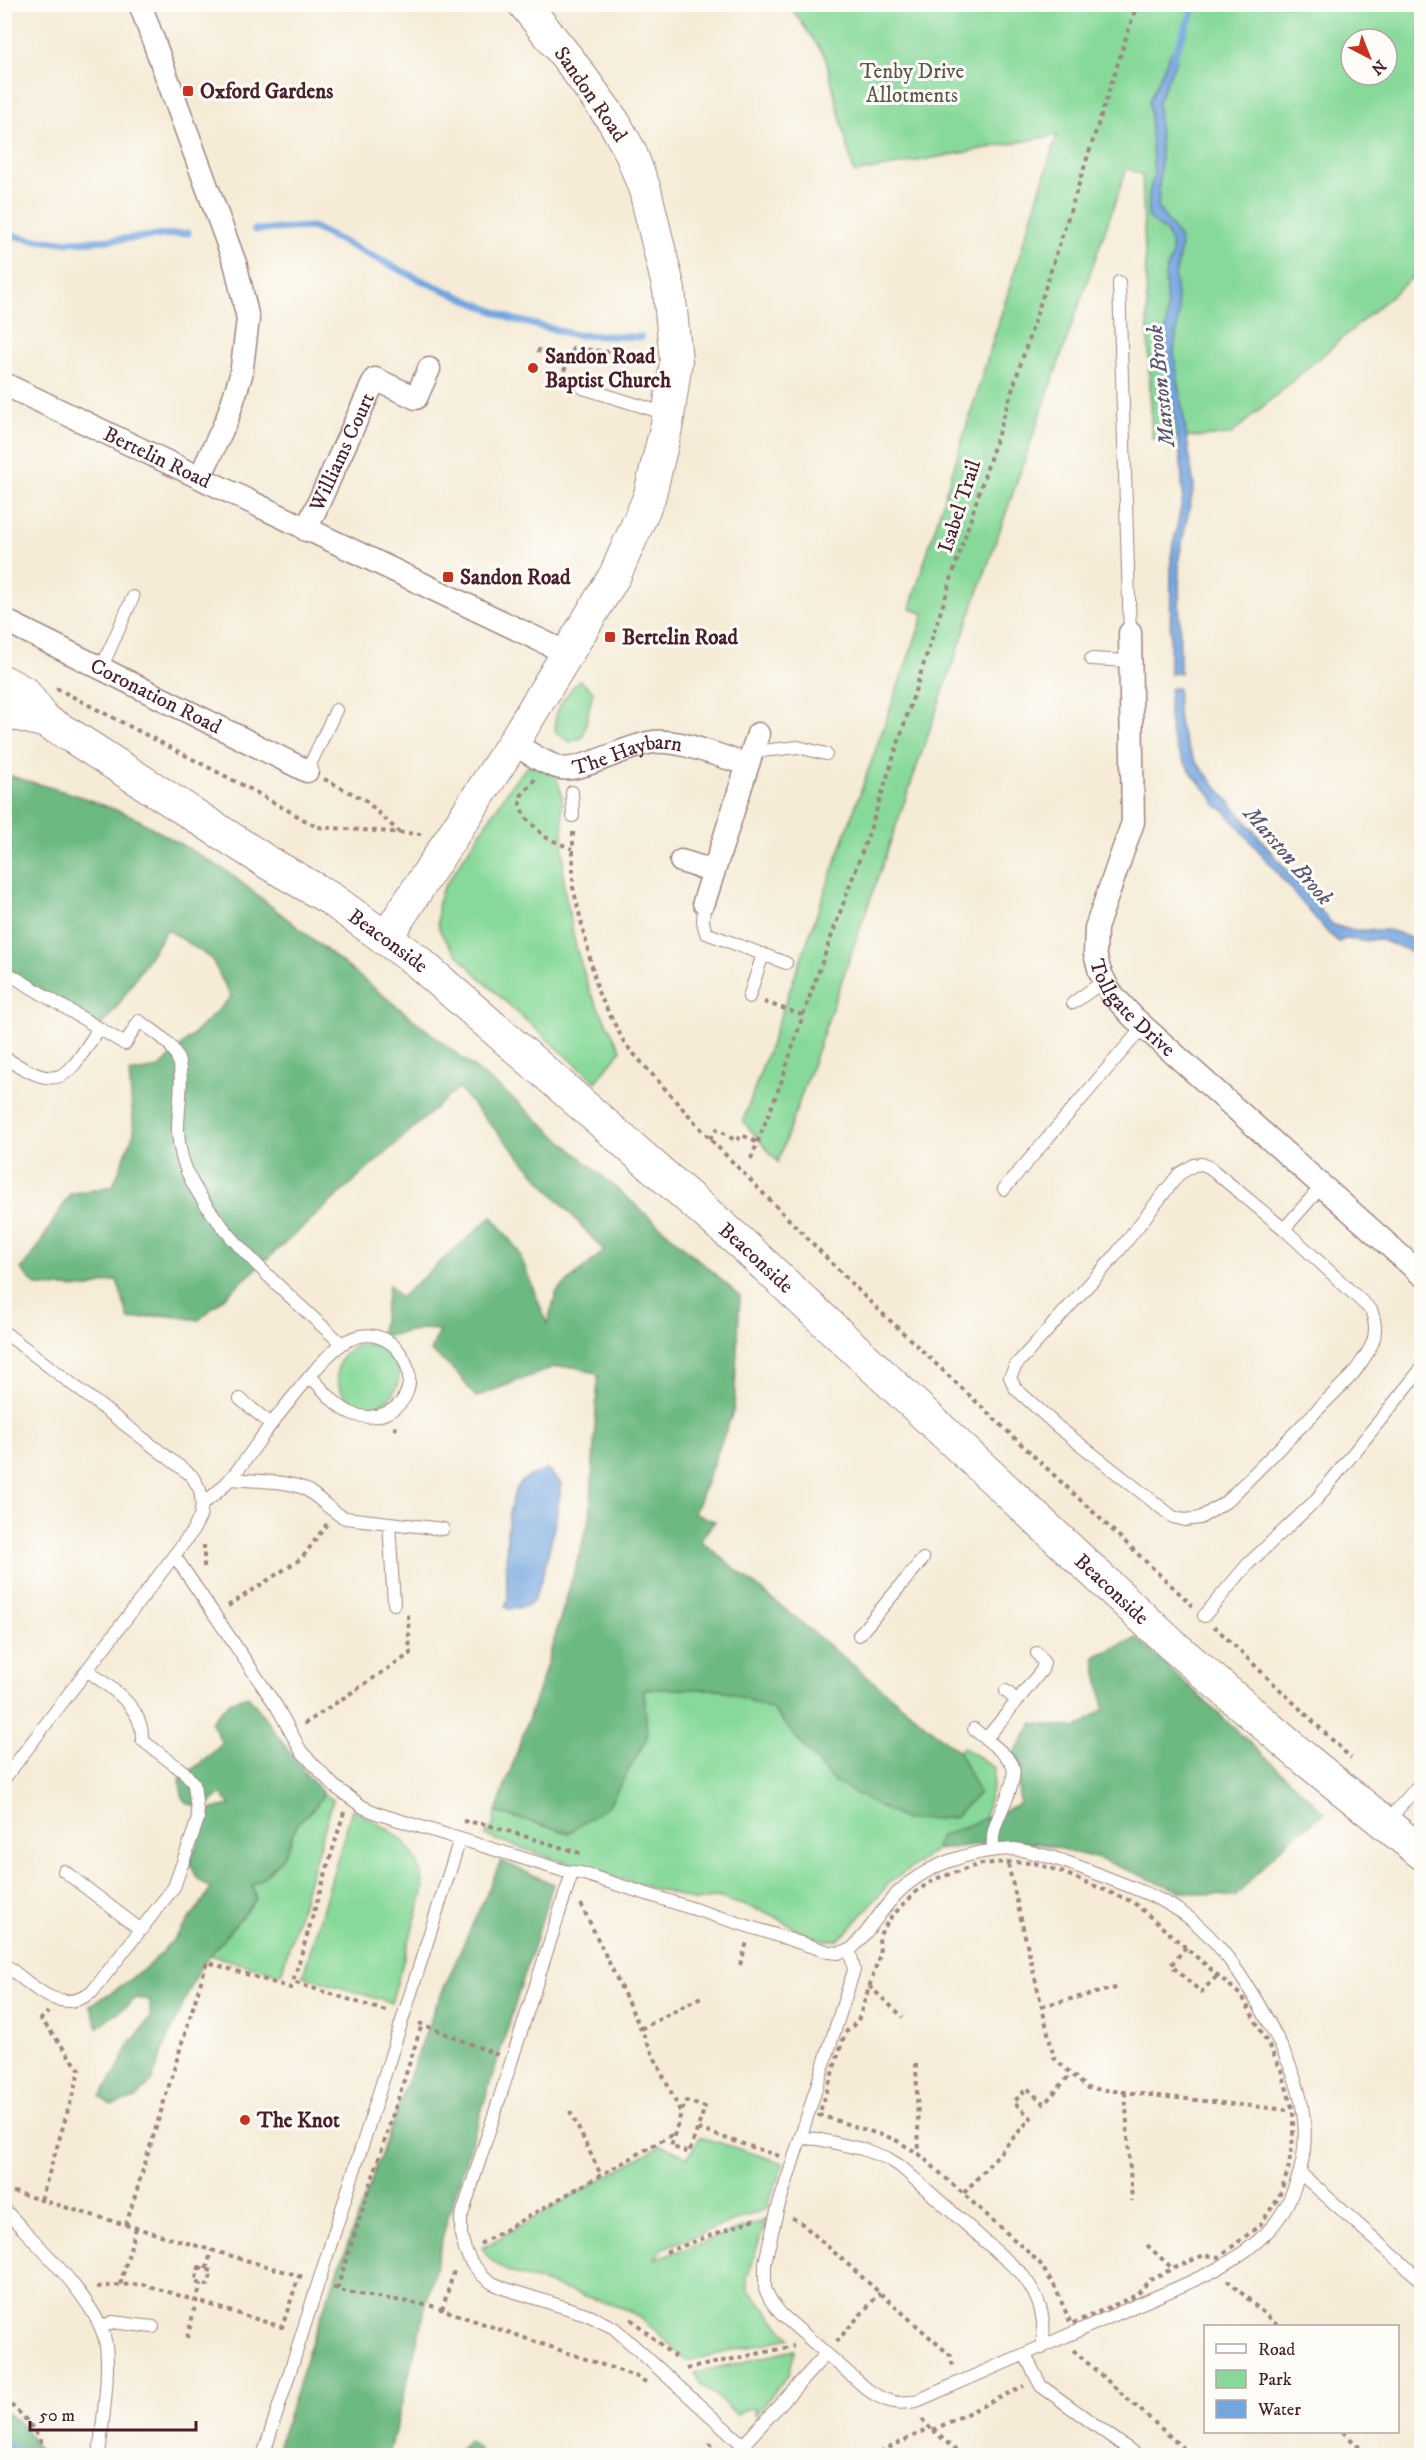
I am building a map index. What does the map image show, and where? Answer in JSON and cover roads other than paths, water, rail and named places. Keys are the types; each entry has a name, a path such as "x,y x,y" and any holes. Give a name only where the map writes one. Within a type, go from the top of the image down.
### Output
{"highway":[{"name":"Beaconside","path":"6,705 24,693 45,722 267,862 331,899 459,997 742,1244 1170,1644 1422,1853"}],"main road":[{"name":"Sandon Road","path":"385,939 513,743 615,575 649,498 668,414 675,365 669,290 645,190 630,151 597,96 525,4"}],"street":[{"path":"140,4 236,266 248,319 241,375 227,419 200,477"},
{"name":"Williams Court","path":"306,530 375,379 416,398 429,369"},
{"name":"Bertelin Road","path":"4,384 568,654"},
{"name":"Coronation Road","path":"4,620 307,771"},
{"name":"Tollgate Drive","path":"1130,633 1134,822 1096,928 1095,954 1104,981 1110,992 1143,1027 1422,1275"},
{"name":"The Haybarn","path":"513,743 563,769 575,768 618,751 654,742 693,747 753,750"},
{"path":"704,902 753,750"},
{"path":"681,861 713,871"}],"lane":[{"path":"1119,282 1130,633"},
{"path":"583,388 668,414"},
{"path":"101,669 133,597"},
{"path":"1091,659 1129,661"},
{"path":"307,771 336,710"},
{"path":"753,750 798,747 826,754"},
{"path":"572,792 573,816"},
{"path":"704,902 703,922 706,933 786,963"},
{"path":"749,997 763,954"},
{"path":"5,972 125,1044 140,1022 166,1041 176,1053 180,1069 178,1133 182,1161 193,1183 208,1208 279,1286 342,1344"},
{"path":"1073,1003 1104,981"},
{"path":"1004,1189 1143,1027"},
{"path":"4,1057 37,1076 54,1078 73,1069 99,1028"},
{"path":"1202,1164 1209,1167 1284,1229 1371,1310 1376,1323 1374,1336 1369,1351 1353,1374 1227,1501 1200,1518 1185,1520 1173,1517 1058,1427 1015,1388 1010,1377 1017,1365 1114,1257 1179,1174 1194,1165 1202,1164"},
{"path":"1284,1229 1321,1187"},
{"path":"4,1332 192,1476 200,1490 202,1504 200,1517 192,1532 6,1775"},
{"path":"202,1504 214,1497 231,1479 310,1376 342,1344 365,1336 380,1337 401,1352 407,1364 409,1378 400,1403 389,1412 376,1417 363,1417 350,1413 339,1405 310,1376"},
{"path":"1204,1616 1248,1563 1315,1501 1422,1368"},
{"path":"240,1399 271,1424"},
{"path":"231,1479 292,1485 305,1489 333,1513 345,1518 443,1529"},
{"path":"389,1523 394,1604"},
{"path":"174,1555 277,1707 301,1751 334,1786 351,1799 379,1814 581,1873 838,1953 850,1950 867,1933 894,1897 915,1878 933,1867 993,1850 1037,1852 1067,1861 1148,1893 1188,1917 1218,1945 1240,1974 1277,2036 1299,2088 1305,2126 1300,2172 1291,2196 1269,2230 1246,2250 1217,2268 955,2385 906,2404 880,2399 781,2314 765,2289 765,2262 777,2211 795,2161 854,1970 850,1950"},
{"path":"859,1635 923,1560"},
{"path":"986,1739 1042,1670 1044,1663 1037,1653"},
{"path":"4,1964 49,1997 59,2001 75,2000 92,1992 174,1887 198,1819 197,1792 194,1784 184,1772 141,1740 140,1717 134,1709 87,1670"},
{"path":"1006,1691 1017,1701"},
{"path":"974,1729 1012,1764 1014,1773 993,1833 993,1850"},
{"path":"1385,1824 1422,1781"},
{"path":"263,2456 460,1839"},
{"path":"64,1871 141,1930"},
{"path":"572,1872 461,2218 461,2235 471,2262 492,2283 585,2314 614,2328 743,2445"},
{"path":"802,2138 862,2149 887,2158 910,2174 1021,2272 1031,2286 1043,2317 1044,2333 1041,2348"},
{"path":"1300,2172 1422,2281"},
{"path":"4,2209 89,2304 101,2328 107,2358 99,2456"},
{"path":"101,2328 112,2322 153,2326"},
{"path":"733,2456 826,2354"},
{"path":"1025,2355 1041,2386 1138,2456"}],"water":[{"path":"1171,52 1177,59 1158,102 1161,159 1158,208 1179,237 1181,246 1175,278 1179,312 1174,353 1194,486 1179,557 1180,673 1170,674 1171,556 1183,497 1181,462 1165,353 1167,311 1165,274 1172,255 1171,243 1166,232 1148,218 1149,192 1154,176 1149,101"},
{"path":"1178,688 1180,727 1196,762 1332,924 1353,930 1385,930 1399,933 1421,944 1421,955 1378,939 1364,941 1345,939 1339,942 1328,933 1224,810 1218,807 1182,759 1173,738 1169,716 1170,689"},
{"path":"547,1470 561,1483 545,1567 535,1597 530,1604 522,1608 508,1609 505,1606 508,1599 507,1540 510,1508 514,1495 524,1479"}],"waterway":[{"name":"Marston Brook","path":"1171,62 1196,4"},
{"path":"255,230 312,227 421,280 512,319 576,335 641,337"},
{"path":"4,231 42,241 66,242 188,233"},
{"path":"4,2444 23,2456"}],"place":[{"name":"Oxford Gardens","path":"188,91"},
{"name":"Sandon Road Baptist Church","path":"533,368"},
{"name":"Sandon Road","path":"448,577"},
{"name":"Bertelin Road","path":"610,637"},
{"name":"The Knot","path":"245,2120"}],"park label":[{"name":"Tenby Drive Allotments","path":"912,83"}]}
